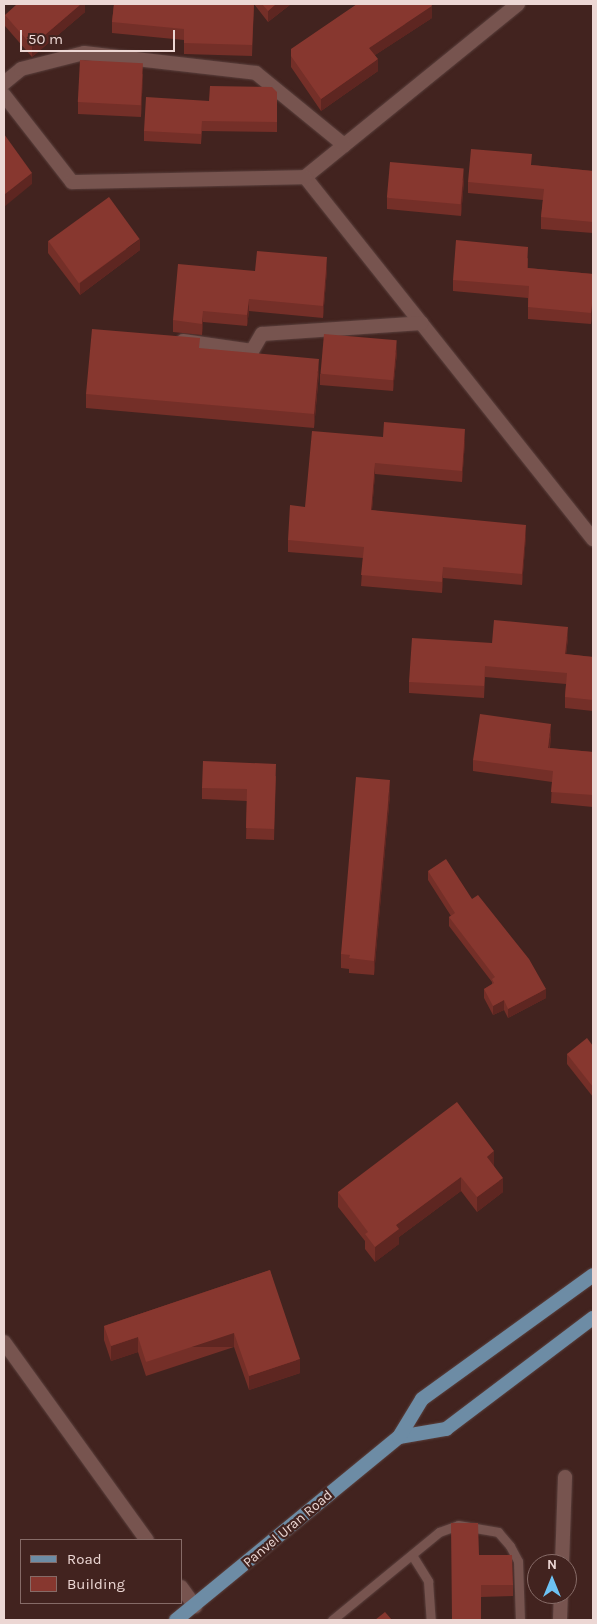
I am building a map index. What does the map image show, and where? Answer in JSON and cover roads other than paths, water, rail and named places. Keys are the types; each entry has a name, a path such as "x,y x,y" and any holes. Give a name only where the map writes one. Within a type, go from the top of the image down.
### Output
{"main road":[{"name":"Panvel Uran Road","path":"176,1620 399,1437 422,1399 593,1275"},
{"name":"Panvel Uran Road","path":"399,1437 446,1429 593,1318"}],"street":[{"path":"4,95 72,182 305,177 518,4"},
{"path":"4,83 21,69 84,53 256,73 344,145"},
{"path":"305,177 593,539"},
{"path":"174,340 252,351 262,334 422,323"},
{"path":"4,1342 146,1539"},
{"path":"562,1554 565,1477"},
{"path":"182,1588 195,1606"},
{"path":"560,1620 561,1604"}],"lane":[{"path":"332,1620 439,1532 458,1526 498,1532 518,1561 520,1620"},
{"path":"412,1555 428,1581 431,1620"}]}
